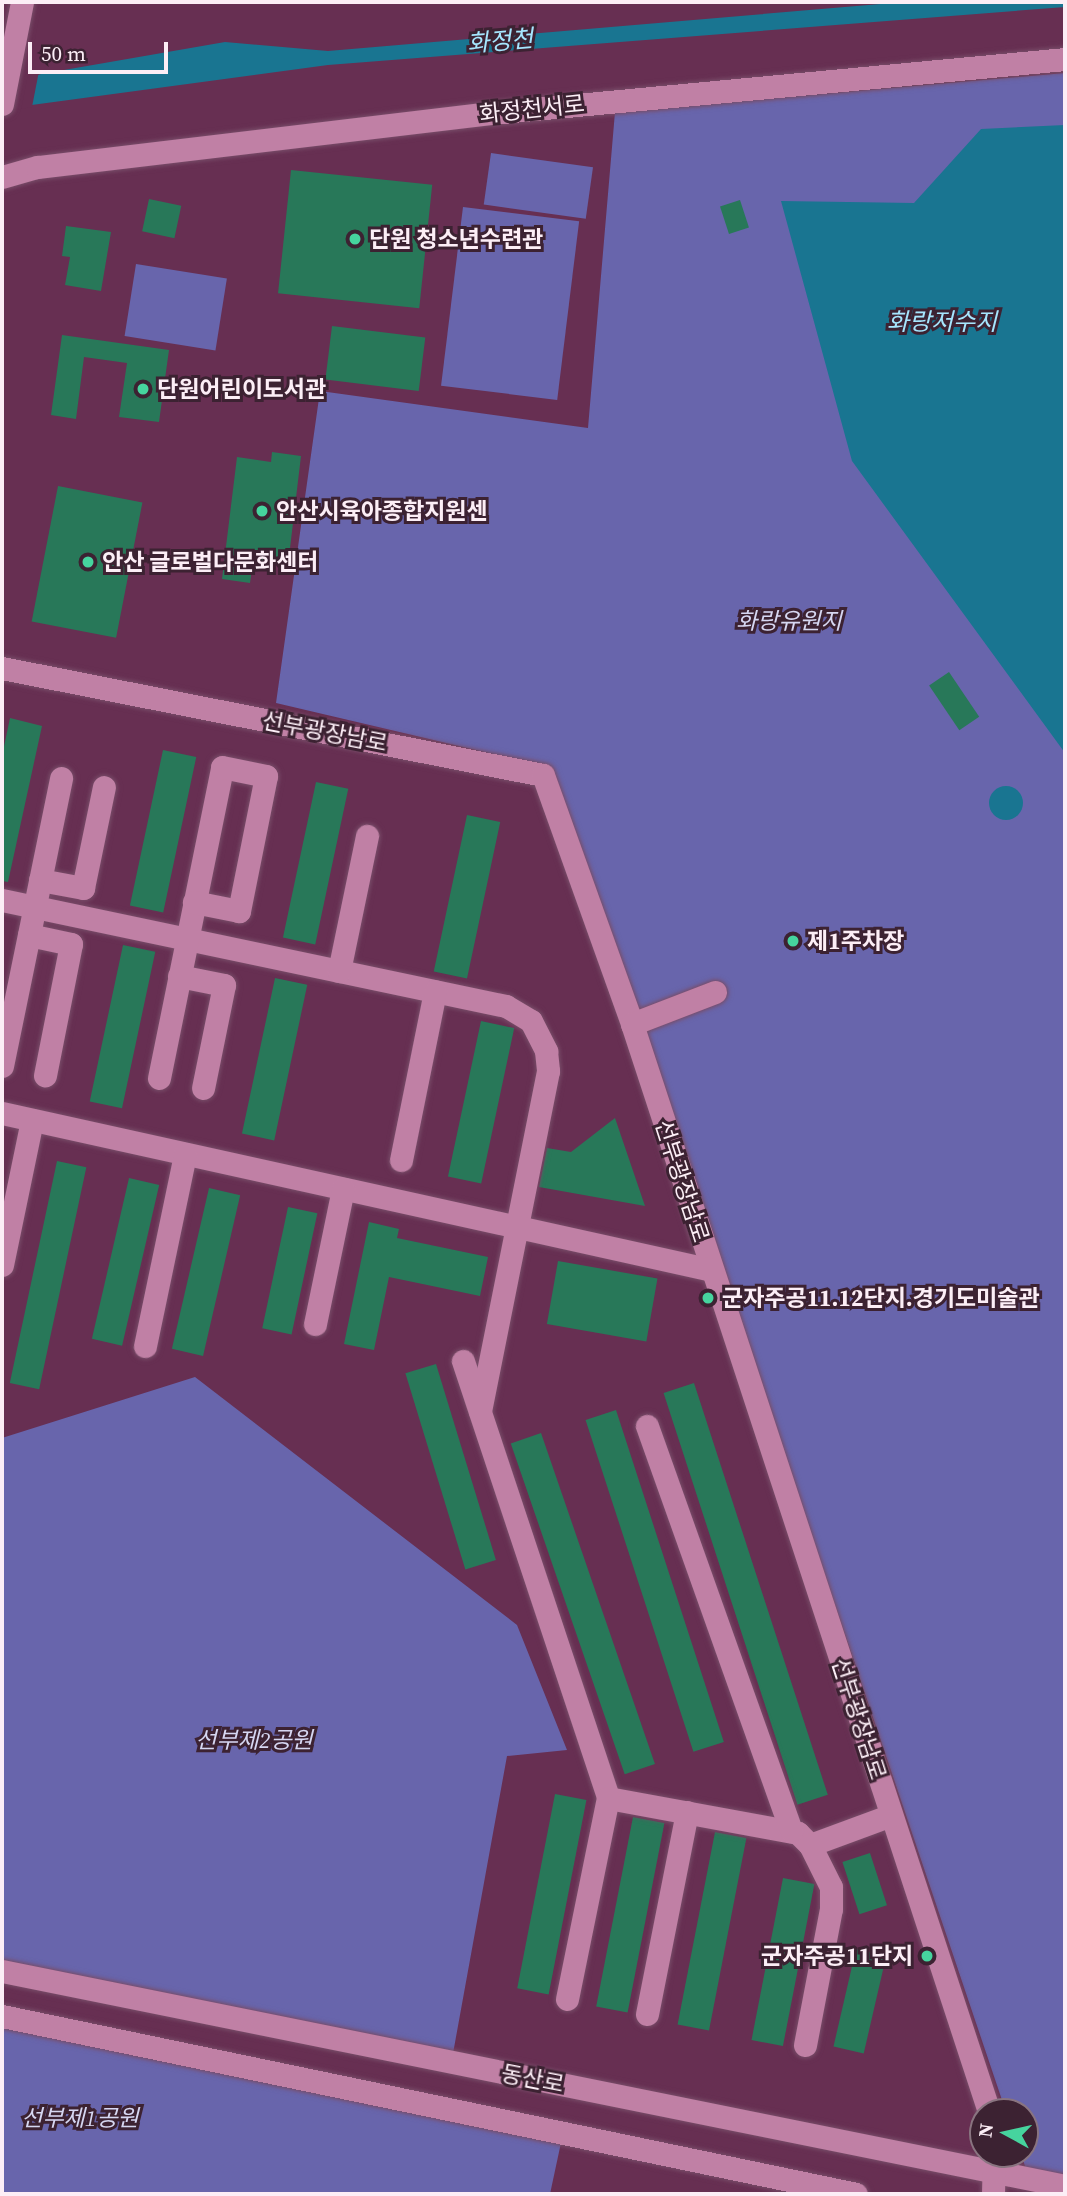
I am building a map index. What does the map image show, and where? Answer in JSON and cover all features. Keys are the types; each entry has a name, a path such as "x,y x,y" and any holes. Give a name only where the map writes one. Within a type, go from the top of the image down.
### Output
{"street":[{"path":"2,104 22,2"},
{"name":"화정천서로","path":"2,177 38,167 492,113 1065,59"},
{"name":"선부광장남로","path":"2,668 544,775 632,1024 984,2098"},
{"path":"159,1079 179,976 187,939 194,902 222,767 266,776 239,911 194,902"},
{"path":"2,1066 61,778"},
{"path":"40,880 83,888 104,787"},
{"path":"339,971 367,836"},
{"path":"2,900 506,1006 521,1013 540,1034 546,1051 548,1071 480,1410"},
{"path":"29,935 71,944 45,1075"},
{"path":"179,976 224,985 203,1088"},
{"path":"401,1160 435,991"},
{"path":"632,1024 715,992"},
{"path":"2,1113 712,1270"},
{"path":"2,1265 32,1120"},
{"path":"145,1346 185,1154"},
{"path":"315,1324 343,1189"},
{"path":"463,1361 607,1798 567,1999"},
{"path":"648,1426 791,1832"},
{"path":"607,1798 791,1832 810,1845 824,1867 831,1898 805,2045"},
{"path":"647,2014 687,1812"},
{"path":"810,1845 891,1815"},
{"name":"동산로","path":"2,1971 994,2174 1065,2186"},
{"name":"동산로","path":"2,2016 856,2194"}],"green space":[{"name":"화랑유원지","path":"1065,73 1065,2177 1026,2169 1039,2168 1039,2098 1001,2098 553,768 276,703 320,391 588,428 615,112"},
{"path":"491,153 593,167 586,219 484,204"},
{"path":"463,207 579,221 557,400 441,386"},
{"path":"136,264 227,278 215,350 125,336"},
{"name":"선부제2공원","path":"195,1377 517,1625 567,1750 507,1756 452,2059 2,1968 2,1438"},
{"name":"선부제1공원","path":"2,2024 562,2138 550,2194 2,2194"}],"water":[{"name":"화정천","path":"904,2 1065,2 1065,7 328,65 2,109 2,87 41,74 225,42 328,51"},
{"name":"화랑저수지","path":"1065,125 1065,753 852,461 781,201 914,203 981,129"},
{"path":"1006,786 1018,791 1023,803 1018,815 1006,820 994,815 989,803 994,791"}],"pier":[{"path":"39,71 32,107 2,112 2,84"}],"building":[{"name":"단원 청소년수련관","path":"291,170 432,185 419,308 278,293"},
{"path":"149,199 181,206 174,238 142,231"},
{"path":"740,200 749,228 729,234 720,206"},
{"path":"66,226 111,232 101,291 65,285 70,257 62,256"},
{"path":"332,326 425,337 419,391 325,380"},
{"name":"단원어린이도서관","path":"62,335 169,350 159,422 119,417 127,363 84,357 76,419 51,415"},
{"name":"안산시육아종합지원센","path":"272,452 301,456 288,565 253,561 250,583 222,579 237,457 271,462"},
{"name":"안산 글로벌다문화센터","path":"58,486 142,502 116,638 32,621"},
{"path":"949,672 979,717 959,730 929,685"},
{"path":"10,718 42,726 8,882 2,881 2,756"},
{"path":"163,750 196,757 163,913 130,906"},
{"path":"316,782 348,789 315,944 283,938"},
{"path":"467,815 500,822 467,979 434,972"},
{"path":"123,945 155,952 122,1108 90,1102"},
{"path":"275,978 307,985 274,1140 242,1134"},
{"path":"481,1021 514,1028 481,1184 448,1177"},
{"path":"615,1118 645,1206 539,1187 547,1148 571,1152"},
{"path":"57,1161 86,1167 39,1389 10,1383"},
{"path":"129,1178 159,1185 122,1346 92,1339"},
{"path":"209,1188 240,1195 203,1356 172,1349"},
{"path":"288,1207 317,1213 292,1335 262,1328"},
{"path":"369,1222 399,1229 397,1238 488,1257 480,1296 389,1277 374,1350 344,1344"},
{"path":"558,1261 657,1279 646,1342 547,1324"},
{"path":"436,1364 496,1560 465,1569 405,1373"},
{"path":"694,1383 828,1795 797,1805 664,1393"},
{"path":"616,1410 724,1742 693,1752 586,1420"},
{"path":"541,1433 655,1764 625,1774 511,1443"},
{"path":"555,1794 586,1800 549,1994 517,1988"},
{"path":"633,1817 664,1823 628,2013 596,2006"},
{"path":"715,1832 746,1838 709,2031 678,2024"},
{"path":"870,1853 887,1905 859,1914 842,1862"},
{"path":"783,1878 814,1884 783,2046 752,2040"},
{"path":"856,1949 886,1956 864,2053 834,2046"}],"place":[{"name":"단원 청소년수련관","path":"355,239"},
{"name":"단원어린이도서관","path":"143,389"},
{"name":"안산시육아종합지원센","path":"262,511"},
{"name":"안산 글로벌다문화센터","path":"88,562"},
{"name":"제1주차장","path":"793,941"},
{"name":"군자주공11.12단지.경기도미술관","path":"708,1298"},
{"name":"군자주공11단지","path":"927,1956"}]}
